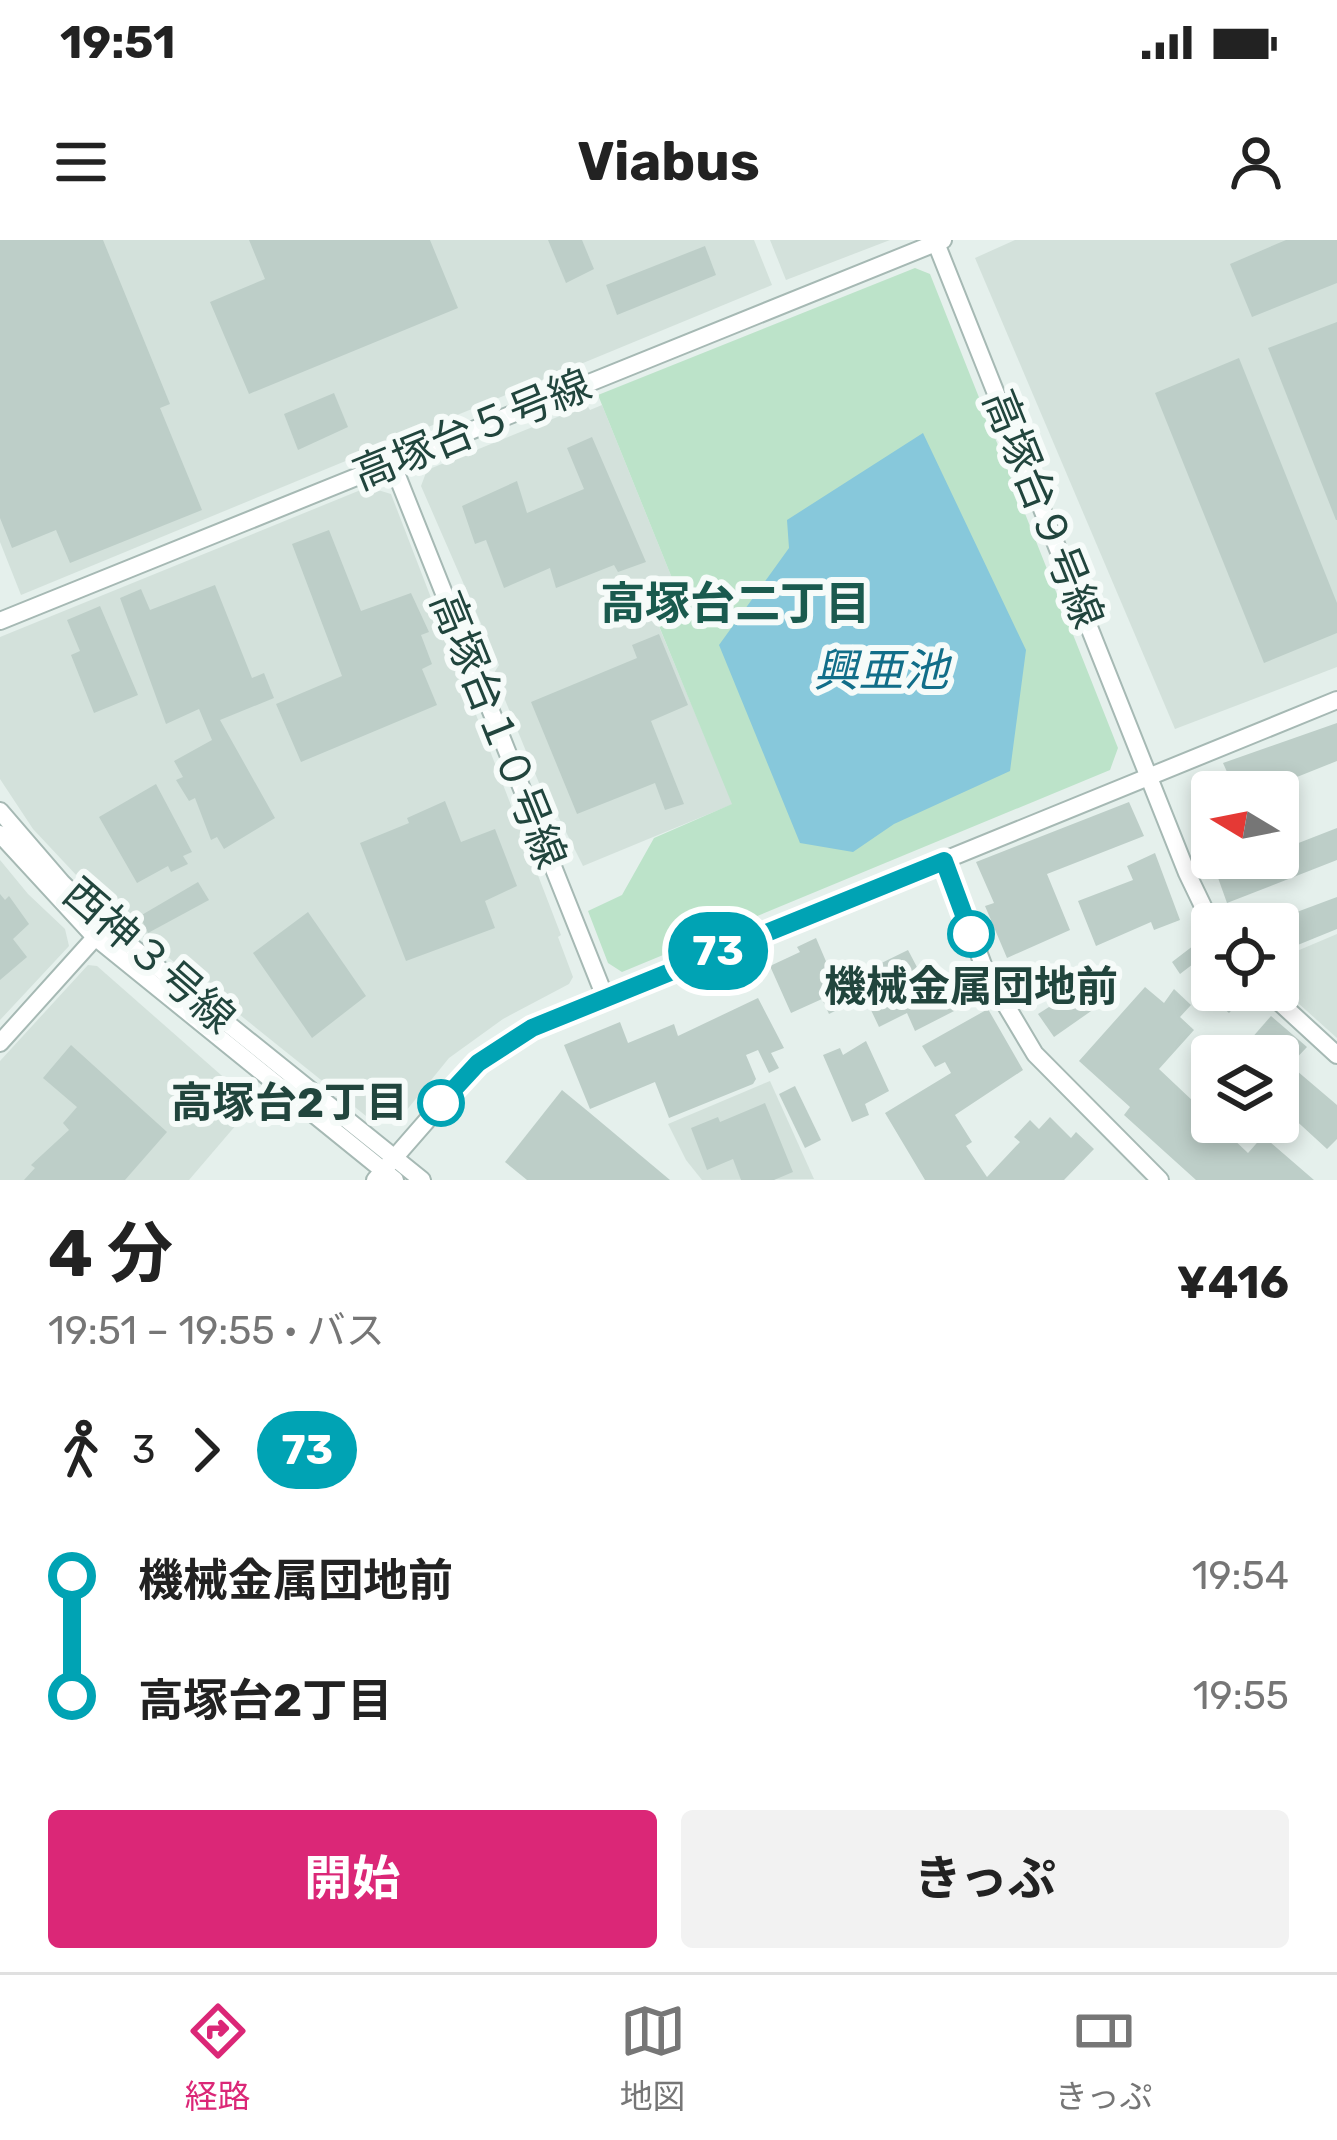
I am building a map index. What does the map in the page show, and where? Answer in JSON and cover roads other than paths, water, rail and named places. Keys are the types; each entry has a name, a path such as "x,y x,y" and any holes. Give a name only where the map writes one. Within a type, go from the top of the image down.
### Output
{"street":[{"name":"高塚台５号線","path":"0,621 940,242"},
{"name":"高塚台９号線","path":"940,242 1201,903"},
{"name":"高塚台１０号線","path":"392,463 605,997"},
{"path":"386,1172 478,1063 532,1028 1337,700"},
{"name":"西神３号線","path":"0,811 100,931"},
{"name":"西神３号線","path":"0,833 100,931 386,1172 422,1180"},
{"path":"944,861 985,970 1035,1054 1160,1180"},
{"path":"0,1043 100,931"},
{"path":"1289,1011 1337,1055"}],"water":[{"name":"興亜池","path":"923,433 1026,650 1010,771 894,824 853,852 800,843 719,645 789,548 787,520"}],"place":[{"name":"機械金属団地前","path":"971,934"},
{"name":"高塚台2丁目","path":"441,1103"}],"district":[{"name":"高塚台二丁目","path":"735,603"}]}
